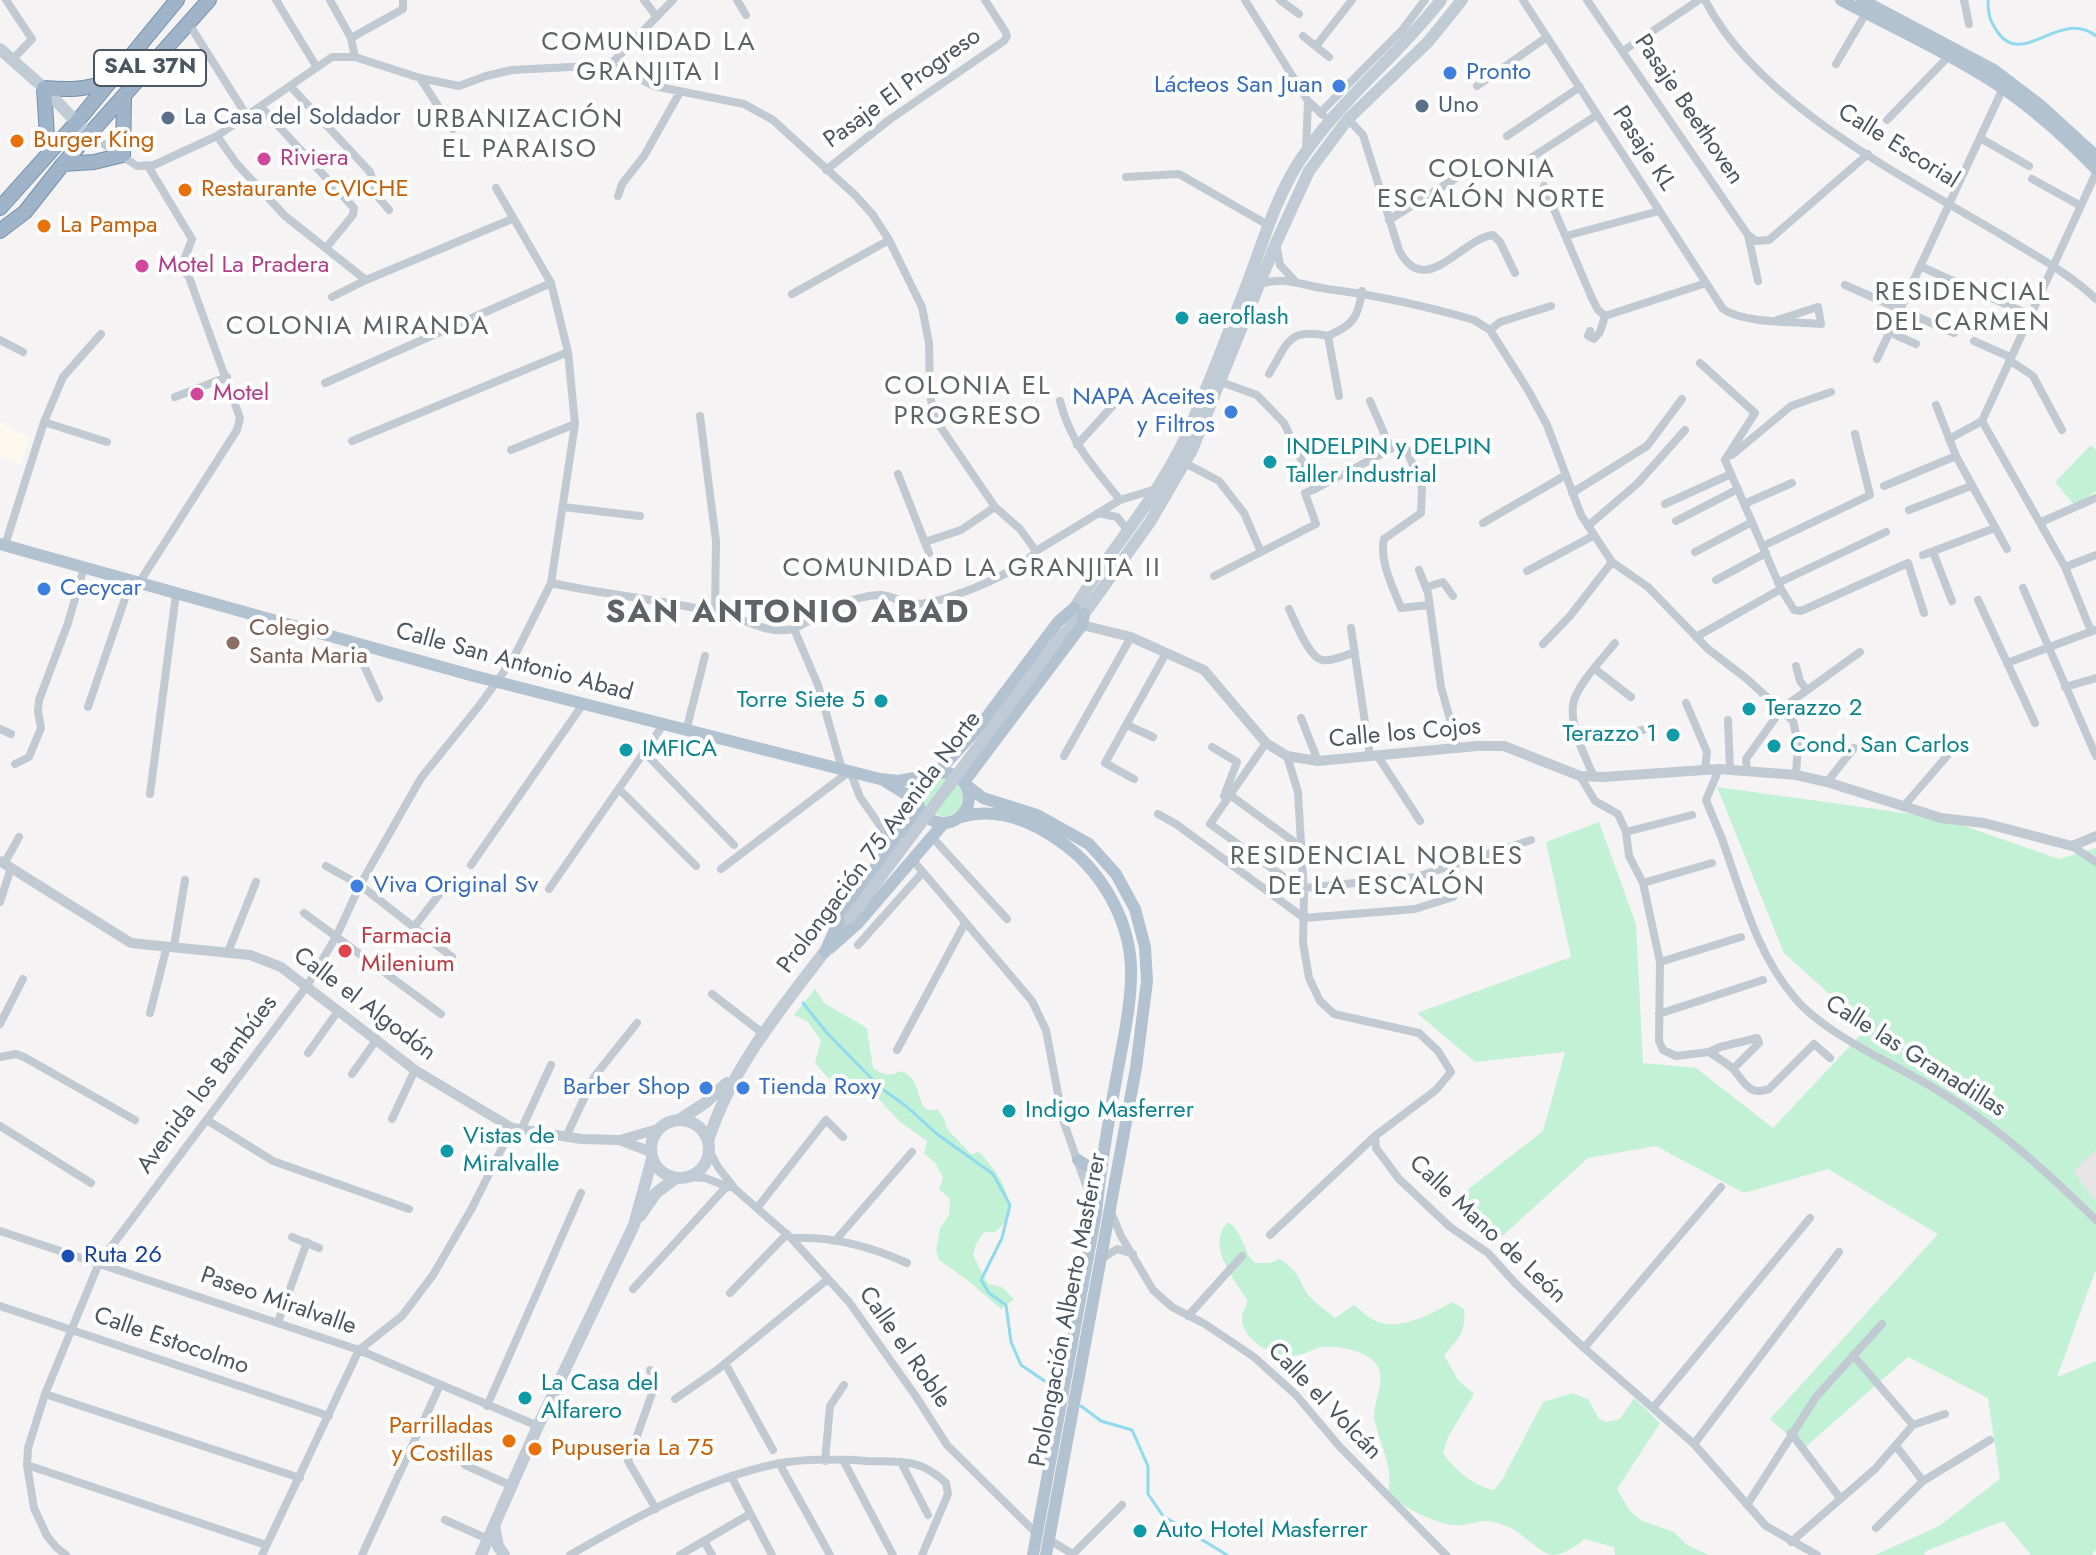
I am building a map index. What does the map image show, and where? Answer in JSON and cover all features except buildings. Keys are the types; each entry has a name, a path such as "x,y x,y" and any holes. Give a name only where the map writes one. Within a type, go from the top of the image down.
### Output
{"highway":[{"name":"SAL 37N","path":"1,206 76,123 177,0"},
{"name":"SAL 37N","path":"0,244 63,164 209,0"},
{"path":"48,152 44,88 90,88 109,80"},
{"path":"63,164 94,162 123,155 124,98"},
{"name":"SAL 37N","path":"0,231 25,212"}],"main road":[{"path":"825,952 843,912 918,804 919,786 979,727 1058,622 1080,616 1126,536 1160,488 1205,390 1268,225 1325,117 1406,42 1441,0"},
{"path":"965,784 1080,616 1150,522 1185,463 1309,171 1348,119 1428,42 1462,0"},
{"path":"1841,0 2040,105 2096,156"},
{"path":"1862,0 1968,54 2069,141 2096,171"},
{"path":"0,49 90,135"},
{"name":"Calle San Antonio Abad","path":"2,544 354,644 880,779 899,781 934,774"},
{"name":"Prolongación 75 Avenida Norte","path":"708,1146 718,1108 735,1076 1059,639 1080,616"},
{"path":"825,952 858,923 943,824 961,817 969,798 965,784 954,774 934,774"},
{"name":"Calle San Antonio Abad","path":"880,779 918,804"},
{"name":"Prolongación Alberto Masferrer","path":"965,784 983,798 1037,815 1089,844 1116,874 1135,909 1145,947 1147,981 1136,1068 1102,1259 1042,1536 1033,1555"},
{"path":"918,804 929,819 943,824"},
{"name":"Prolongación Alberto Masferrer","path":"961,817 989,812 1015,818 1042,828 1069,847 1090,867 1107,891 1119,916 1131,966 1123,1044 1101,1161 1096,1213 1042,1536 1046,1555"},
{"name":"Prolongación 75 Avenida Norte","path":"679,1120 705,1103 735,1076"},
{"path":"481,1555 538,1426 634,1225 656,1193 703,1167 708,1146 697,1126 679,1120 658,1129 651,1142 651,1155 634,1225"},
{"path":"651,1155 661,1172 682,1178"},
{"path":"1078,1160 1089,1167 1101,1161"},
{"path":"494,1526 498,1546 504,1555"}],"street":[{"path":"6,0 32,39 12,60"},
{"path":"276,0 316,66"},
{"path":"330,0 351,38 355,57"},
{"path":"351,38 403,9 403,0"},
{"path":"644,0 657,17"},
{"path":"610,65 673,0"},
{"path":"737,0 746,15"},
{"name":"Pasaje El Progreso","path":"826,170 889,120 1004,41 1007,36 1005,31 985,0"},
{"path":"1245,0 1308,101 1325,117 1425,0"},
{"path":"1316,46 1352,0"},
{"name":"Pasaje Beethoven","path":"1587,0 1748,235 1756,241 1769,240 1868,154"},
{"path":"1623,51 1699,0"},
{"name":"Calle Escorial","path":"1705,0 1725,35 1799,107 1868,154 2053,266 2096,299"},
{"path":"1964,0 1969,24"},
{"path":"1285,1 1299,14"},
{"name":"Pasaje KL","path":"1527,1 1547,37 1723,309 1729,313 1777,320"},
{"path":"1836,64 1866,13"},
{"path":"189,24 247,116"},
{"path":"1303,36 1329,57"},
{"path":"1477,86 1547,37"},
{"path":"1887,120 1949,56"},
{"path":"90,135 137,166 148,166 217,136 332,57 355,57 420,78 459,86 512,70 610,65 654,86 720,98 754,110 773,120 855,195 889,240 922,307 929,343 930,395 935,419 995,507 1020,529 1036,551"},
{"path":"420,78 453,129"},
{"path":"1877,359 2005,84"},
{"path":"291,87 370,172 378,197 389,210"},
{"path":"1507,136 1580,87"},
{"path":"618,196 622,184 659,132 680,92"},
{"path":"1306,151 1308,101"},
{"path":"261,107 354,208 353,215 326,248"},
{"path":"1520,165 1597,115"},
{"path":"1348,119 1363,135 1399,250 1409,264 1420,268 1438,267 1484,236 1493,235 1500,242 1515,273"},
{"path":"217,136 237,164 285,216 366,280"},
{"path":"1980,138 2029,166"},
{"path":"88,707 135,582 237,430 240,418 189,277 179,267 192,239 148,166"},
{"path":"1389,220 1467,171"},
{"path":"1949,439 1982,421 2096,171"},
{"path":"1126,177 1179,174 1268,225"},
{"path":"2032,179 2081,206"},
{"path":"1544,186 1598,310 1605,316"},
{"name":"Avenida los Bambúes","path":"66,1555 47,1536 34,1508 27,1465 28,1448 45,1394 99,1263 307,986 421,778 497,682 527,635 551,583 575,424 568,352 551,283 496,188"},
{"path":"1566,236 1659,211"},
{"path":"332,297 512,219"},
{"path":"1748,235 1758,281"},
{"path":"792,294 889,240"},
{"path":"1276,243 1280,265 1295,280"},
{"path":"1920,266 1964,286"},
{"path":"1260,284 1276,279 1295,280 1323,288 1362,291 1474,320 1490,330 1547,425 1572,493 1593,536 1612,562 1648,587 1696,637 1778,713 1793,721 1798,743 1796,775"},
{"path":"325,383 551,283"},
{"path":"1605,316 1706,283"},
{"path":"1845,285 1954,333"},
{"path":"1269,374 1288,343 1299,333 1308,331 1328,336 1350,325 1359,311 1362,291"},
{"path":"1994,299 2030,315"},
{"path":"1490,330 1500,322 1551,306"},
{"path":"1818,307 1821,324 1806,323 1777,320 1818,307"},
{"path":"1590,331 1588,336 1594,339 1605,316"},
{"path":"1889,332 1916,344"},
{"path":"2,544 44,422 63,377 101,334"},
{"path":"1328,336 1339,396"},
{"path":"0,340 23,352"},
{"path":"1974,341 2010,359 2033,376 2062,430"},
{"path":"352,441 568,352"},
{"path":"1700,363 1755,413 1725,460"},
{"path":"175,397 227,377"},
{"path":"1221,382 1257,395 1284,423 1315,489"},
{"path":"1725,460 1791,406 1831,392"},
{"path":"1572,493 1647,446 1682,399"},
{"path":"1077,445 1118,400"},
{"path":"1060,401 1066,427 1120,500"},
{"path":"1214,576 1316,524 1305,493 1391,449 1370,401"},
{"path":"1936,405 1956,456 2007,549"},
{"path":"700,416 716,541 715,612"},
{"path":"1982,421 2041,522 2094,630 2007,663"},
{"path":"44,422 107,442"},
{"path":"511,450 575,424"},
{"path":"1588,526 1638,483 1685,430"},
{"path":"1716,580 1765,550 1870,495 1855,434"},
{"path":"1406,448 1422,488 1421,513 1384,539 1382,546 1389,579 1401,608 1429,605"},
{"path":"1884,486 1956,456"},
{"path":"1725,460 1780,586 1794,610 1801,611 1908,563 1924,613"},
{"path":"1185,463 1219,481 1244,513 1261,552"},
{"path":"898,474 929,553"},
{"path":"1665,504 1731,474"},
{"path":"1483,523 1566,475"},
{"path":"1744,504 1792,483"},
{"path":"1909,510 1971,486"},
{"path":"551,583 715,612 768,631 794,629 858,598 883,594 911,604 933,604 986,583 1031,558 1036,551 1120,500 1160,488"},
{"path":"1676,521 1738,489"},
{"path":"2041,522 2096,498"},
{"path":"563,507 640,516"},
{"path":"925,542 961,530 995,507"},
{"path":"1097,513 1117,517 1125,527 1126,536"},
{"path":"1695,552 1752,522"},
{"path":"1923,555 1995,528"},
{"path":"1696,637 1780,586 1886,532"},
{"path":"1527,571 1593,536"},
{"path":"1933,552 1952,601"},
{"path":"2065,567 2096,555"},
{"path":"1543,644 1570,616 1612,562"},
{"path":"15,764 29,757 41,728 39,700 68,623 84,568"},
{"path":"1419,570 1427,587 1441,687 1458,748"},
{"path":"1427,587 1443,582 1453,596"},
{"path":"2023,588 2065,687 2092,738 2096,756"},
{"path":"150,794 176,594"},
{"path":"1978,600 2035,723"},
{"path":"1289,609 1317,659 1324,661 1355,652"},
{"name":"Calle los Cojos","path":"1080,616 1204,670 1266,743 1287,756 1318,761 1504,746 1580,776 1724,769 1796,775 1941,818 1984,823 2072,846"},
{"path":"1351,628 1374,756 1420,821"},
{"path":"794,629 818,685 846,770 860,797 893,844"},
{"path":"1064,756 1131,637"},
{"path":"1594,777 1578,738 1573,704 1578,691 1615,643"},
{"path":"354,644 379,698"},
{"path":"1747,771 1746,759 1778,713 1860,652"},
{"path":"1134,779 1105,763 1165,655"},
{"path":"686,731 705,656"},
{"path":"1796,666 1800,681 1807,690"},
{"path":"1595,669 1631,697"},
{"path":"2065,687 2096,678"},
{"path":"1686,703 1707,752 1705,770"},
{"path":"471,865 583,704"},
{"path":"1301,718 1318,761"},
{"name":"Calle las Granadillas","path":"1728,720 1724,769 1706,800 1768,960 1792,995 1819,1021 1944,1094 1994,1129 2049,1174 2096,1220"},
{"path":"549,889 663,725"},
{"path":"1127,725 1153,737"},
{"path":"0,729 11,734"},
{"path":"1578,738 1643,730"},
{"path":"1266,743 1210,824 1288,880"},
{"path":"1212,747 1237,762 1227,796"},
{"path":"1827,782 1854,748"},
{"path":"644,752 734,845"},
{"path":"1270,1235 1375,1136 1436,1090 1451,1072 1438,1051 1419,1033 1334,1014 1320,1001 1309,978 1303,943 1304,888 1298,792 1287,756"},
{"path":"1903,807 1947,756"},
{"path":"721,869 846,770"},
{"path":"1580,776 1595,801 1618,814 1626,832 1629,856 1643,883 1660,962 1659,1041 1666,1053 1676,1056 1709,1052 1757,1038 1759,1043 1733,1069"},
{"path":"619,789 696,866"},
{"path":"1227,796 1293,841"},
{"path":"1158,814 1304,918 1415,909 1453,897"},
{"path":"1626,832 1692,815"},
{"path":"931,836 1007,919"},
{"path":"2072,846 2096,836"},
{"path":"0,902 5,864 19,837"},
{"path":"1304,888 1416,877 1531,840"},
{"path":"2072,846 2096,862"},
{"path":"912,859 1032,1001 1046,1030 1063,1120 1096,1213"},
{"path":"1643,883 1712,863"},
{"name":"Calle el Algodón","path":"5,864 131,943 228,952 266,959 307,986 415,1070 517,1129 566,1137 620,1140 658,1129"},
{"path":"326,866 360,885 452,957"},
{"path":"858,945 923,872"},
{"path":"150,1013 171,946 185,880"},
{"path":"228,952 256,882"},
{"path":"414,927 448,883"},
{"path":"304,913 441,1014"},
{"path":"897,1050 965,923"},
{"path":"1660,962 1741,937"},
{"path":"0,1024 23,979"},
{"path":"1659,1014 1763,980"},
{"path":"712,994 765,1035"},
{"path":"308,1053 338,1011"},
{"path":"566,1137 594,1077 637,1023"},
{"path":"352,1074 377,1039"},
{"path":"1709,1052 1733,1069 1747,1087 1762,1092 1769,1089 1814,1044 1830,1058"},
{"path":"0,1057 16,1054 24,1057 135,1120"},
{"path":"262,1555 359,1350 402,1316 433,1275 551,1065"},
{"path":"392,1119 415,1070"},
{"path":"207,1120 273,1161 409,1209"},
{"path":"757,1208 826,1120 843,1137"},
{"path":"0,1126 91,1183"},
{"name":"Calle Mano de León","path":"1375,1136 1376,1148 1399,1179 1450,1227 1488,1253 1584,1348 1694,1444 1766,1526 1817,1555"},
{"name":"Calle el Algodón","path":"620,1140 651,1155"},
{"name":"Calle el Roble","path":"708,1146 731,1188"},
{"path":"835,1241 912,1152"},
{"name":"Calle el Roble","path":"682,1178 705,1178 731,1188 789,1236 849,1302 947,1445 1042,1536 1074,1554"},
{"path":"1584,1348 1721,1187"},
{"path":"633,1289 731,1188"},
{"path":"487,1406 581,1193"},
{"name":"Calle el Volcán","path":"1111,1209 1117,1229 1153,1290 1172,1307 1239,1346 1296,1395 1350,1457 1446,1555"},
{"path":"1653,1408 1810,1218"},
{"name":"Paseo Miralvalle","path":"0,1231 359,1350 538,1426"},
{"path":"730,1293 789,1236 835,1241 880,1251 907,1263"},
{"path":"292,1237 319,1248"},
{"path":"278,1322 307,1242"},
{"path":"1102,1259 1106,1253 1117,1249 1133,1254"},
{"path":"1694,1444 1839,1252"},
{"path":"1188,1316 1242,1256"},
{"path":"675,1399 725,1363 828,1279"},
{"name":"Calle Estocolmo","path":"0,1306 329,1416"},
{"path":"1747,1505 1816,1397 1882,1324"},
{"path":"1853,1355 1913,1425"},
{"path":"725,1363 773,1450"},
{"path":"650,1370 655,1385 628,1461 656,1509"},
{"path":"362,1555 440,1385"},
{"path":"825,1461 830,1406 844,1385"},
{"path":"45,1394 300,1478"},
{"path":"1791,1542 1875,1469 1913,1425 1945,1414"},
{"path":"1791,1433 1840,1498"},
{"path":"1876,1528 1923,1481 1990,1440"},
{"path":"1896,1446 1923,1481"},
{"path":"570,1555 656,1509 731,1476 779,1463 843,1460 916,1463 946,1483 948,1494 922,1555"},
{"path":"843,1460 893,1555"},
{"path":"901,1462 928,1515"},
{"path":"779,1463 830,1555"},
{"path":"27,1465 266,1545"},
{"path":"465,1465 512,1486"},
{"path":"731,1476 772,1555"},
{"path":"1074,1554 1122,1505"},
{"path":"680,1555 750,1514"},
{"path":"445,1520 488,1539"},
{"path":"704,1541 712,1555"}],"shaded area":[{"path":"0,421 30,439 21,465 0,457"},
{"path":"2096,1150 2096,1202 2072,1171"}],"green space":[{"path":"2091,445 2096,450 2096,491 2075,506 2055,482"},
{"path":"942,775 961,786 962,797 958,810 944,817 928,812 922,801 924,786"},
{"path":"1717,787 1941,818 2059,859 2096,848 2096,1150 2073,1171 2096,1202 2096,1269 2057,1377 2096,1361 2094,1555 2031,1555 2003,1521 1926,1551 1924,1555 1875,1555 1939,1526 2000,1479 1988,1398 1908,1357 1803,1449 1770,1419 1938,1234 1828,1169 1744,1193 1656,1146 1588,1158 1497,1241 1452,1202 1543,1131 1565,1052 1475,1062 1417,1013 1571,957 1546,842 1599,822 1636,924 1643,1063 1696,1068 1773,1128 1867,1028 1784,953"},
{"path":"815,989 824,1003 867,1028 873,1068 886,1074 901,1071 908,1074 927,1110 938,1110 947,1129 971,1154 979,1152 1001,1180 1006,1191 1008,1213 995,1232 984,1232 973,1255 988,1284 1002,1287 1014,1299 1001,1309 939,1260 936,1251 940,1228 949,1215 950,1199 939,1189 943,1178 936,1164 924,1153 927,1141 855,1082 828,1078 815,1063 821,1041 808,1022 794,1015"},
{"path":"1228,1222 1237,1231 1255,1263 1280,1259 1296,1273 1311,1297 1335,1318 1354,1305 1373,1320 1390,1324 1418,1319 1452,1302 1464,1309 1460,1335 1444,1355 1458,1380 1474,1394 1448,1437 1443,1453 1459,1471 1479,1485 1494,1490 1502,1480 1543,1402 1573,1393 1589,1400 1599,1419 1606,1422 1620,1419 1634,1398 1660,1423 1617,1489 1630,1511 1642,1521 1674,1532 1687,1545 1709,1555 1615,1555 1614,1547 1584,1539 1569,1550 1551,1555 1504,1525 1486,1521 1462,1525 1444,1523 1423,1516 1395,1499 1388,1494 1388,1466 1374,1415 1380,1381 1378,1367 1369,1357 1345,1348 1322,1347 1292,1356 1268,1350 1253,1340 1243,1326 1243,1311 1248,1301 1221,1252 1222,1231"}],"waterway":[{"path":"1988,0 1992,22 1999,34 2009,42 2031,42 2070,29 2083,29 2096,36"},
{"path":"803,1003 827,1033 881,1088 993,1174 1010,1205 1002,1238 981,1280 989,1293 1006,1305 1011,1342 1021,1365 1058,1390"},
{"path":"1081,1406 1101,1421 1132,1430 1148,1466 1148,1494 1163,1516 1227,1555"}],"place":[{"name":"Pronto","path":"1450,73"},
{"name":"Lácteos San Juan","path":"1339,86"},
{"name":"Uno","path":"1422,106"},
{"name":"La Casa del Soldador","path":"168,118"},
{"name":"Burger King","path":"17,141"},
{"name":"Riviera","path":"264,159"},
{"name":"Restaurante CVICHE","path":"185,190"},
{"name":"La Pampa","path":"44,226"},
{"name":"Motel La Pradera","path":"142,266"},
{"name":"aeroflash","path":"1182,318"},
{"name":"Motel","path":"197,394"},
{"name":"NAPA Aceites y Filtros","path":"1231,412"},
{"name":"INDELPIN y DELPIN Taller Industrial","path":"1270,462"},
{"name":"Cecycar","path":"44,589"},
{"name":"Colegio Santa Maria","path":"233,643"},
{"name":"Torre Siete 5","path":"881,701"},
{"name":"Terazzo 2","path":"1749,709"},
{"name":"Terazzo 1","path":"1673,735"},
{"name":"Cond. San Carlos","path":"1774,746"},
{"name":"IMFICA","path":"626,750"},
{"name":"Viva Original Sv","path":"357,886"},
{"name":"Farmacia Milenium","path":"345,951"},
{"name":"Barber Shop","path":"706,1088"},
{"name":"Tienda Roxy","path":"743,1088"},
{"name":"Indigo Masferrer","path":"1009,1111"},
{"name":"Vistas de Miralvalle","path":"447,1151"},
{"name":"Ruta 26","path":"68,1256"},
{"name":"La Casa del Alfarero","path":"525,1398"},
{"name":"Parrilladas y Costillas","path":"509,1441"},
{"name":"Pupuseria La 75","path":"535,1449"},
{"name":"Auto Hotel Masferrer","path":"1140,1531"}],"district":[{"name":"COMUNIDAD LA GRANJITA I","path":"649,59"},
{"name":"URBANIZACIÓN EL PARAISO","path":"520,136"},
{"name":"COLONIA ESCALÓN NORTE","path":"1492,186"},
{"name":"RESIDENCIAL DEL CARMEN","path":"1963,309"},
{"name":"COLONIA MIRANDA","path":"358,328"},
{"name":"COLONIA EL PROGRESO","path":"968,403"},
{"name":"COMUNIDAD LA GRANJITA II","path":"972,570"},
{"name":"SAN ANTONIO ABAD","path":"788,614"},
{"name":"RESIDENCIAL NOBLES DE LA ESCALÓN","path":"1377,873"}]}
